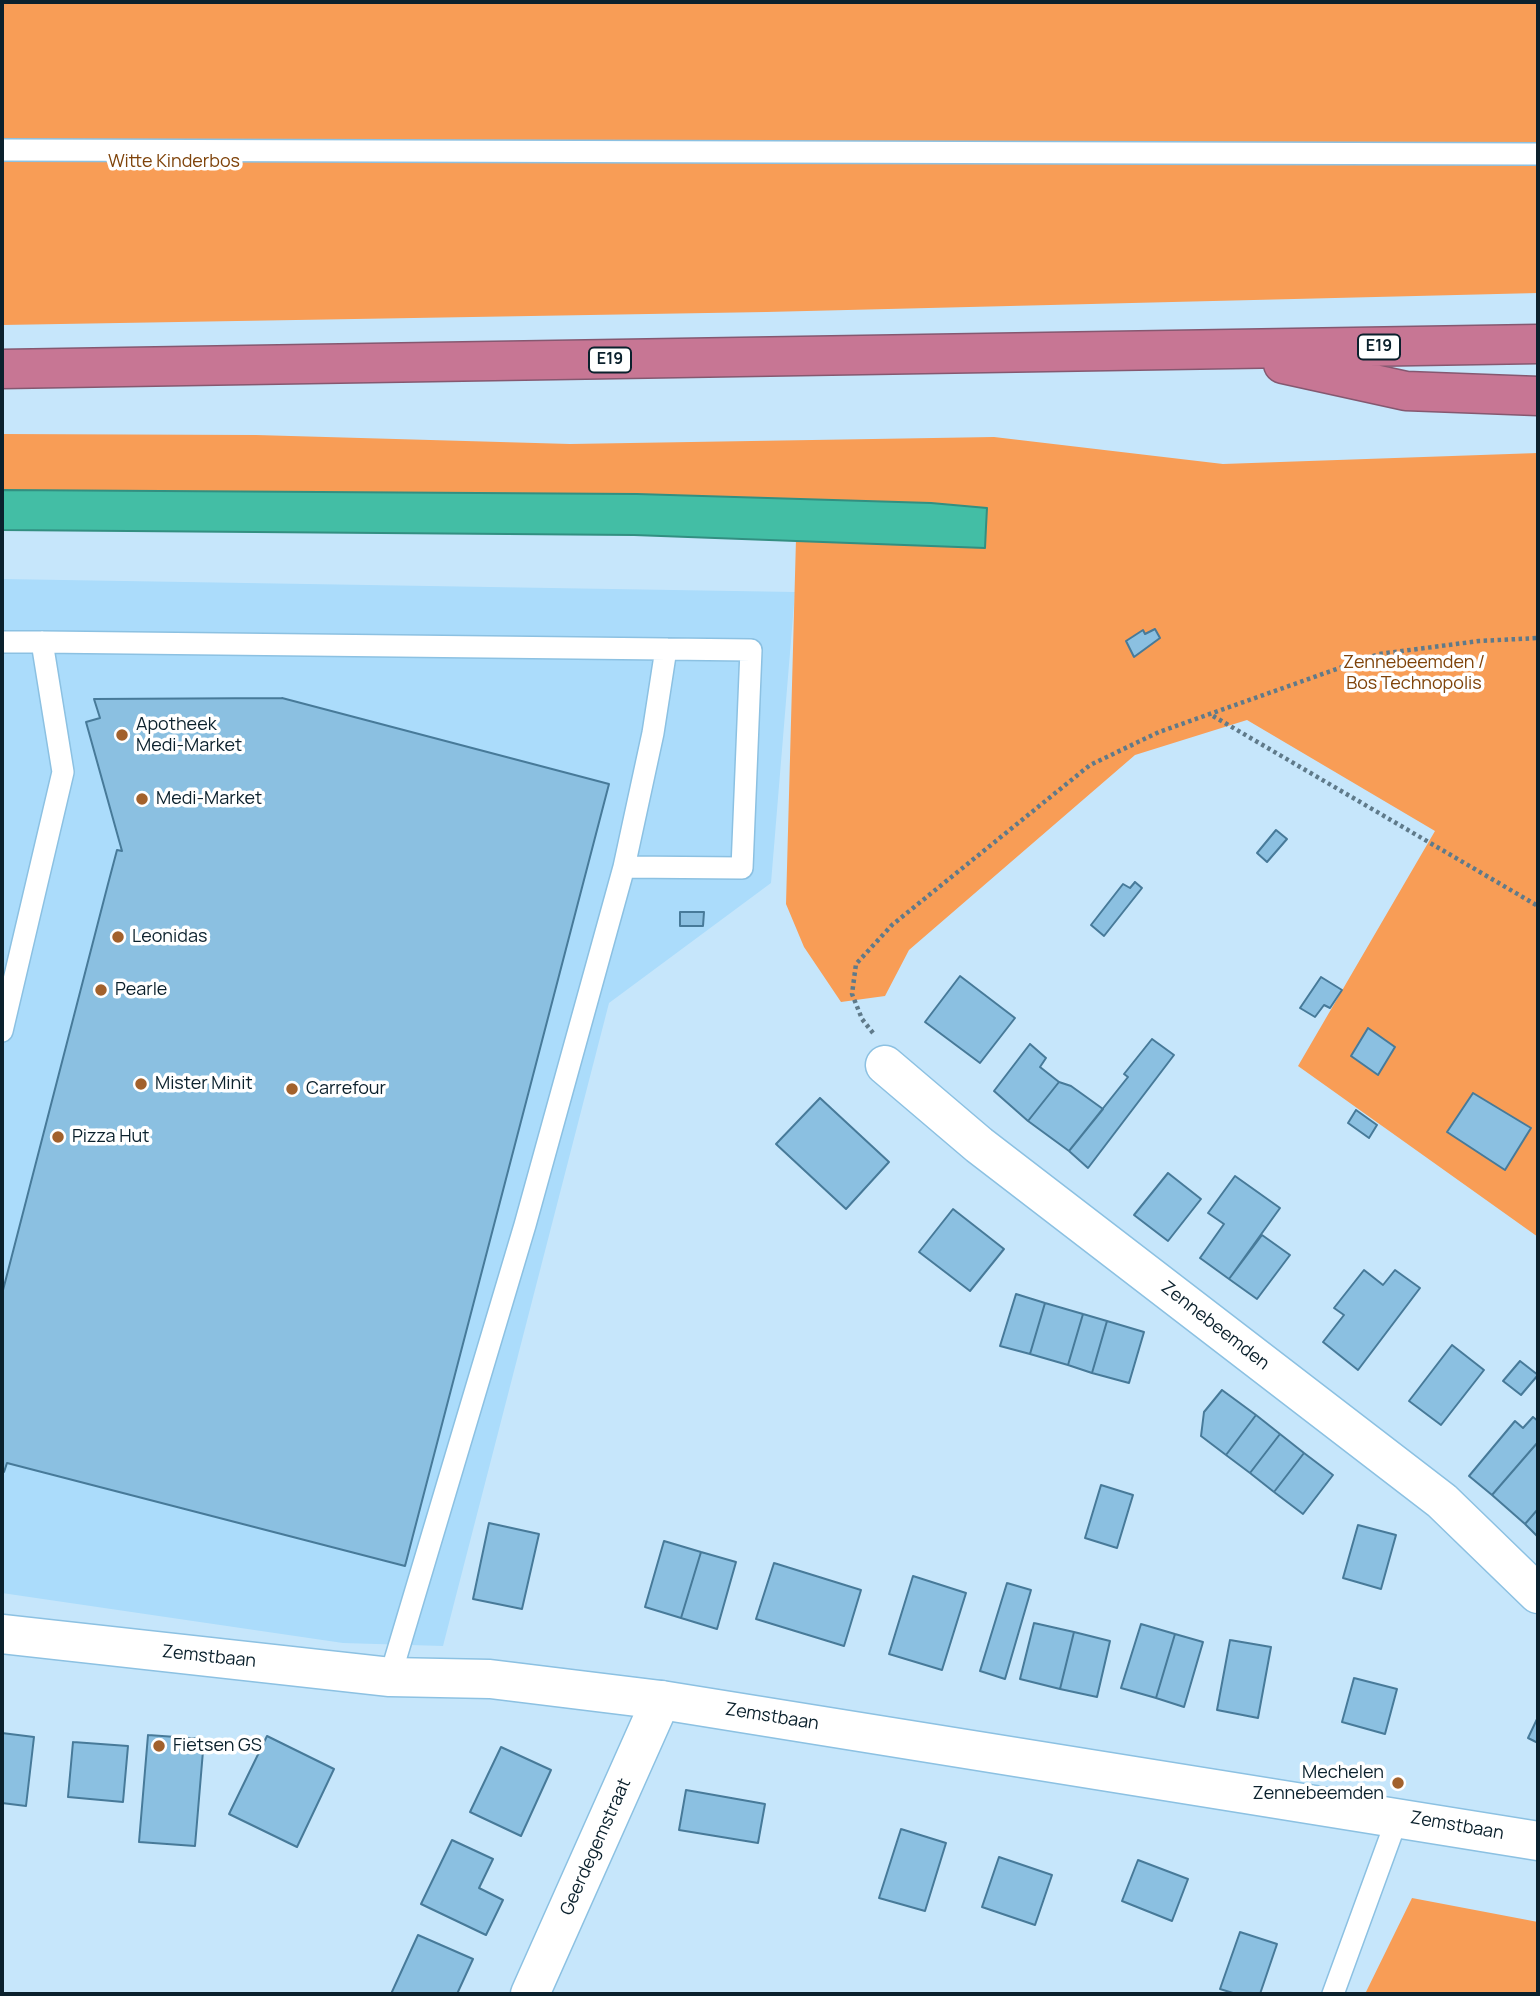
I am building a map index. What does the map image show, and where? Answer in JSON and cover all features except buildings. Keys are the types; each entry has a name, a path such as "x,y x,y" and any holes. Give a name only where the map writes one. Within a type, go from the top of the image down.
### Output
{"highway":[{"name":"E19","path":"2,369 1538,344"},
{"path":"1219,351 1406,391 1538,396"}],"street":[{"name":"Zennebeemden","path":"885,1065 979,1145 1442,1501 1538,1594"},
{"name":"Zemstbaan","path":"2,1634 390,1677 489,1679 661,1700 1398,1816 1538,1841"},
{"name":"Geerdegemstraat","path":"530,1994 661,1700"}],"lane":[{"path":"2,150 1538,154"},
{"path":"2,642 751,650 742,868 624,867"},
{"path":"2,1031 64,772 42,642"},
{"path":"390,1677 525,1225 624,867 653,733 666,649"},
{"path":"1333,1994 1398,1816"}],"path":[{"path":"885,1065 888,1051 862,1019 852,994 856,964 892,925 1090,765 1159,732 1380,654 1479,641 1538,638"},
{"path":"1212,715 1538,906"}],"shaded area":[{"path":"2,490 637,494 931,503 987,508 985,548 634,535 2,530"},
{"path":"2,579 795,592 771,883 609,1003 443,1646 343,1643 2,1593"}],"green space":[{"name":"Witte Kinderbos","path":"2,2 1538,2 1538,293 766,312 2,325"},
{"name":"Zennebeemden / Bos Technopolis","path":"2,434 256,435 570,444 994,437 1223,464 1538,453 1538,1237 1298,1066 1435,831 1247,720 1135,755 909,950 885,996 841,1002 804,947 786,904 796,539 985,548 553,494 2,490"},
{"path":"1412,1898 1538,1922 1538,1994 1365,1994"}],"place":[{"name":"Apotheek Medi-Market","path":"122,735"},
{"name":"Medi-Market","path":"142,799"},
{"name":"Leonidas","path":"118,937"},
{"name":"Pearle","path":"101,990"},
{"name":"Mister Minit","path":"141,1084"},
{"name":"Carrefour","path":"292,1089"},
{"name":"Pizza Hut","path":"58,1137"},
{"name":"Fietsen GS","path":"159,1746"},
{"name":"Mechelen Zennebeemden","path":"1398,1783"}]}
